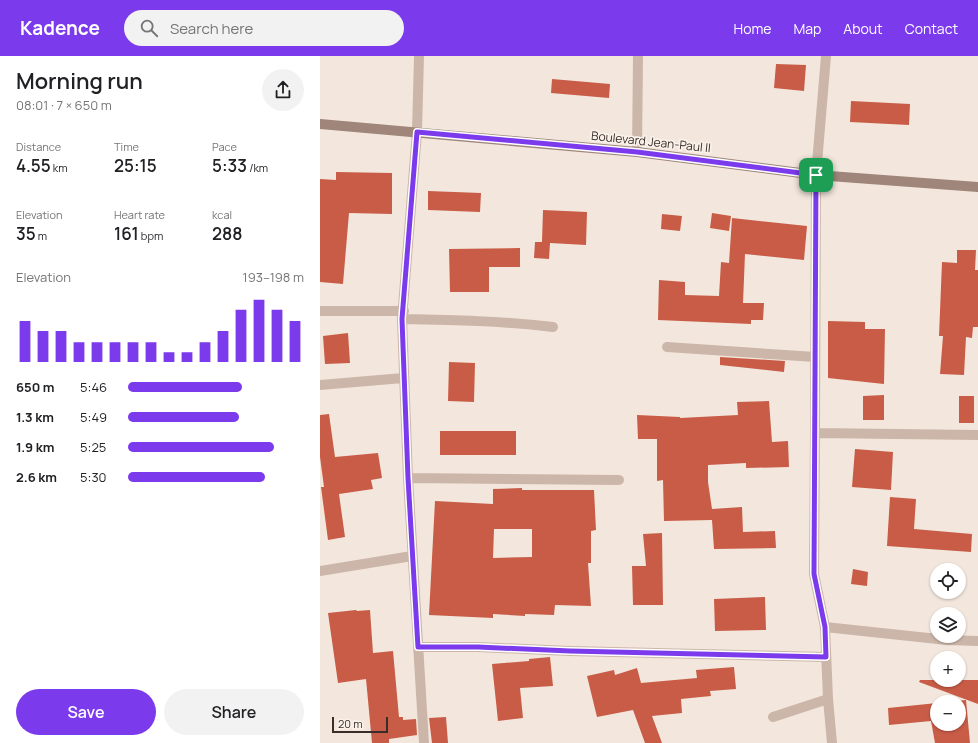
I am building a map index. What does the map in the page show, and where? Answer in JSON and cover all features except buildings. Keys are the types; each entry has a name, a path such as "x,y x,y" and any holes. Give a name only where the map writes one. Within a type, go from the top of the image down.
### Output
{"main road":[{"name":"Boulevard Jean-Paul II","path":"320,124 637,152 816,175 978,187"}],"street":[{"path":"419,56 417,132 403,315 403,378 412,556 424,743"},
{"path":"637,152 638,56"},
{"path":"826,56 816,175 814,574 825,627 828,699 832,743"},
{"path":"320,311 403,315 553,327"},
{"path":"667,348 816,357"},
{"path":"320,385 403,378"},
{"path":"815,433 978,435"},
{"path":"408,478 619,480"},
{"path":"320,571 412,556"},
{"path":"825,627 947,640 978,641"},
{"path":"418,647 478,647 570,651 826,657"},
{"path":"773,717 828,699"}],"route":[{"path":"417,132 637,152 816,175 814,574 825,627 826,657 570,651 478,647 418,647 403,378 402,319 404,311 417,132"}]}
